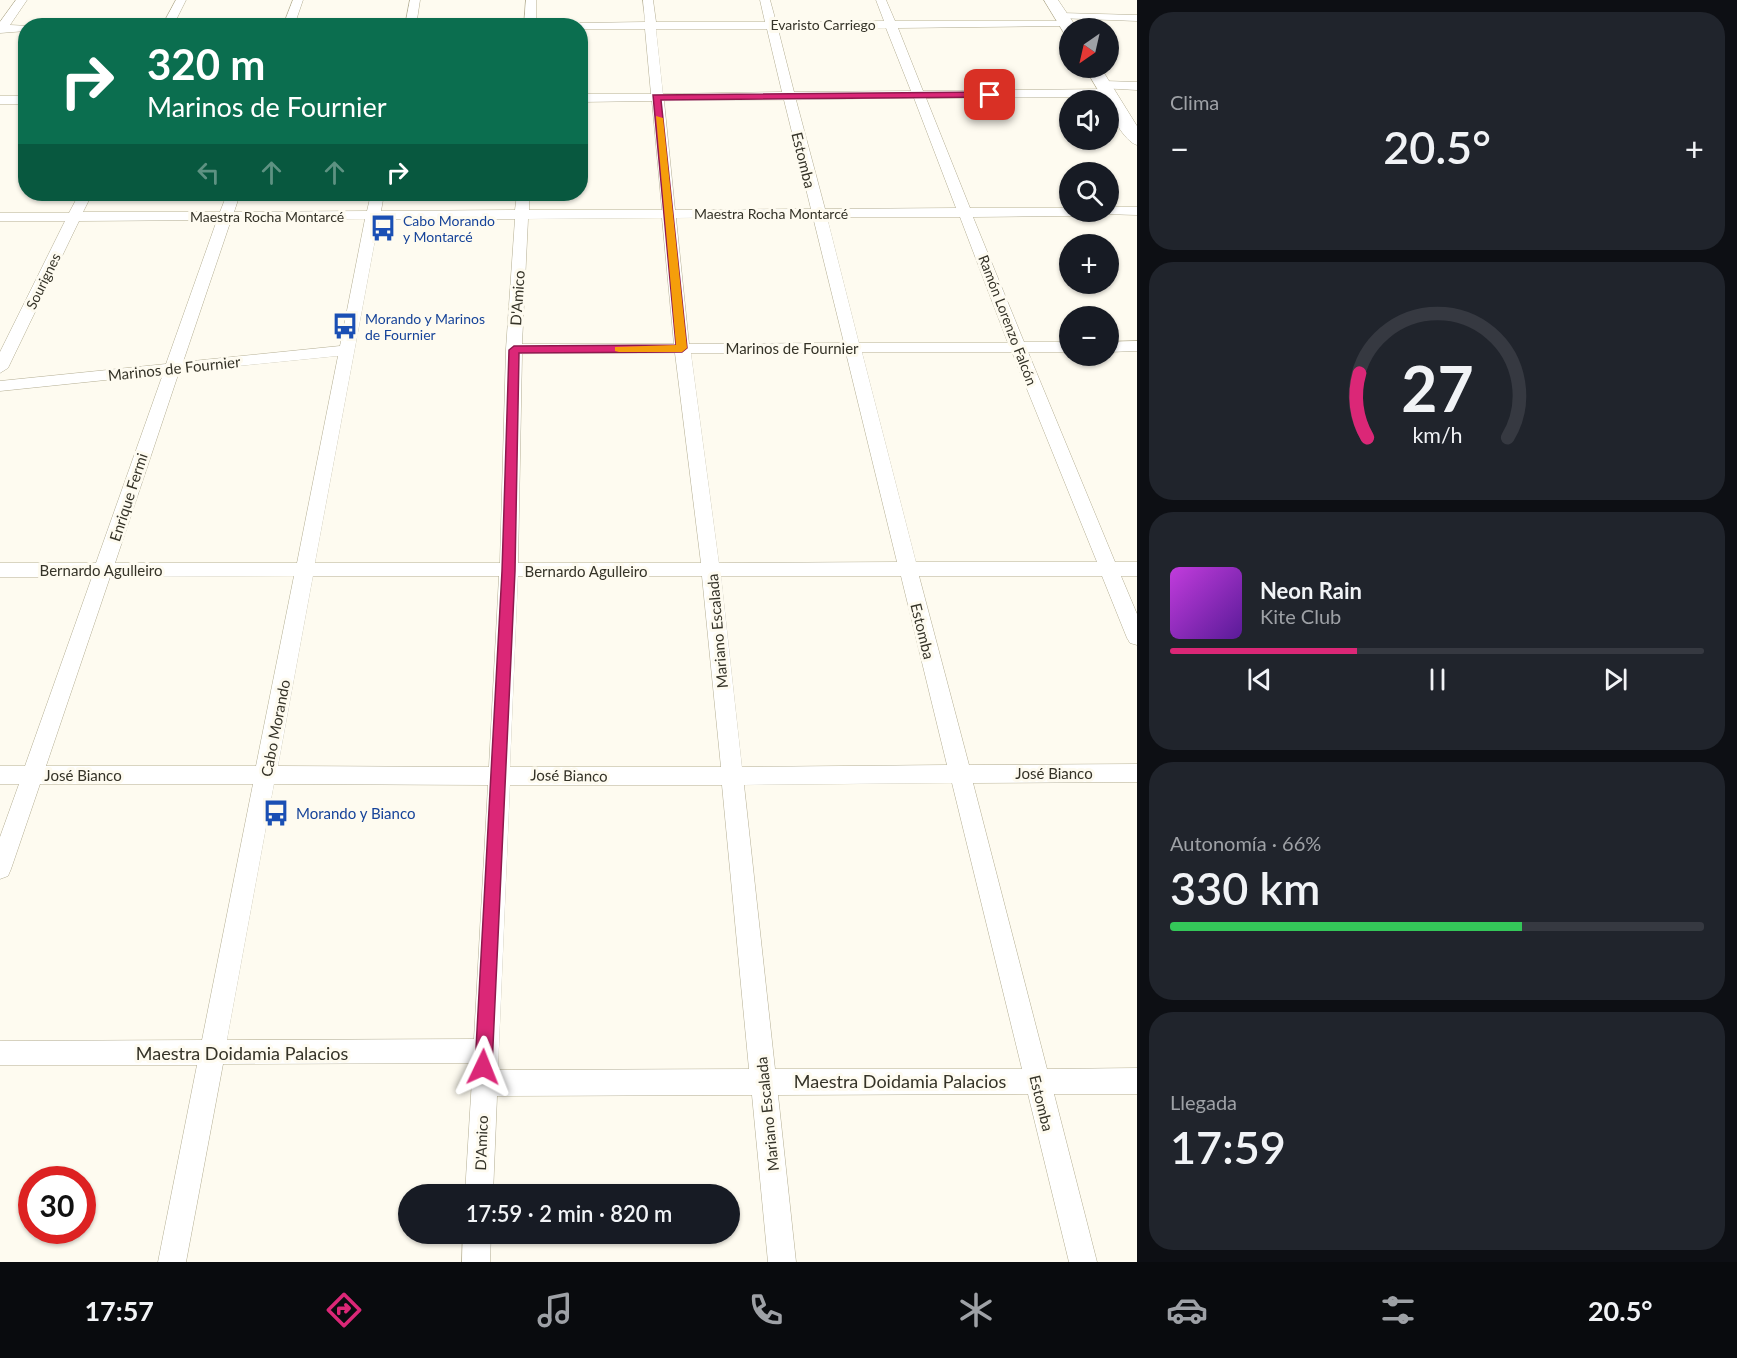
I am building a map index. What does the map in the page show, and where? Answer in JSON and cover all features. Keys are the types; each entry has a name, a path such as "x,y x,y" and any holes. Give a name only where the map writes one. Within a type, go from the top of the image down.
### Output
{"street":[{"path":"1,29 22,0"},
{"path":"171,18 181,0"},
{"path":"291,18 298,0"},
{"path":"412,18 415,0"},
{"path":"530,18 531,0"},
{"name":"Mariano Escalada","path":"648,0 682,348 711,570 730,776 782,1262"},
{"name":"Estomba","path":"765,0 1083,1262"},
{"name":"Ramón Lorenzo Falcón","path":"881,0 1018,347 1137,639"},
{"path":"1051,0 1062,18"},
{"name":"Evaristo Carriego","path":"1119,19 1137,18"},
{"name":"Evaristo Carriego","path":"588,26 1059,23"},
{"path":"1,29 18,28"},
{"path":"1099,78 1137,140"},
{"path":"588,98 918,96 1137,86"},
{"path":"0,100 18,100"},
{"name":"Sourignes","path":"0,368 82,201"},
{"name":"Enrique Fermi","path":"0,870 31,775 104,571 171,368 231,201"},
{"name":"Cabo Morando","path":"172,1262 376,201"},
{"name":"D'Amico","path":"479,1184 509,571 514,350 523,201"},
{"path":"1119,211 1137,211"},
{"name":"Maestra Rocha Montarcé","path":"0,217 1059,212"},
{"path":"1119,346 1137,346"},
{"name":"Marinos de Fournier","path":"514,350 1059,347"},
{"name":"Marinos de Fournier","path":"0,386 348,350"},
{"name":"Bernardo Agulleiro","path":"0,570 306,568 509,571 1137,568"},
{"name":"José Bianco","path":"0,775 730,776 1137,773"},
{"name":"Maestra Doidamia Palacios","path":"0,1053 484,1051"},
{"name":"Maestra Doidamia Palacios","path":"483,1083 1137,1081"},
{"path":"476,1262 477,1244"}],"slow traffic":[{"path":"619,349 682,348 659,118"}],"place":[{"name":"Cabo Morando y Montarcé","path":"383,228"},
{"name":"Morando y Marinos de Fournier","path":"345,326"},
{"name":"Morando y Bianco","path":"276,813"}],"route":[{"path":"483,1067 509,571 514,350 682,348 670,213 656,97 990,95"}]}
